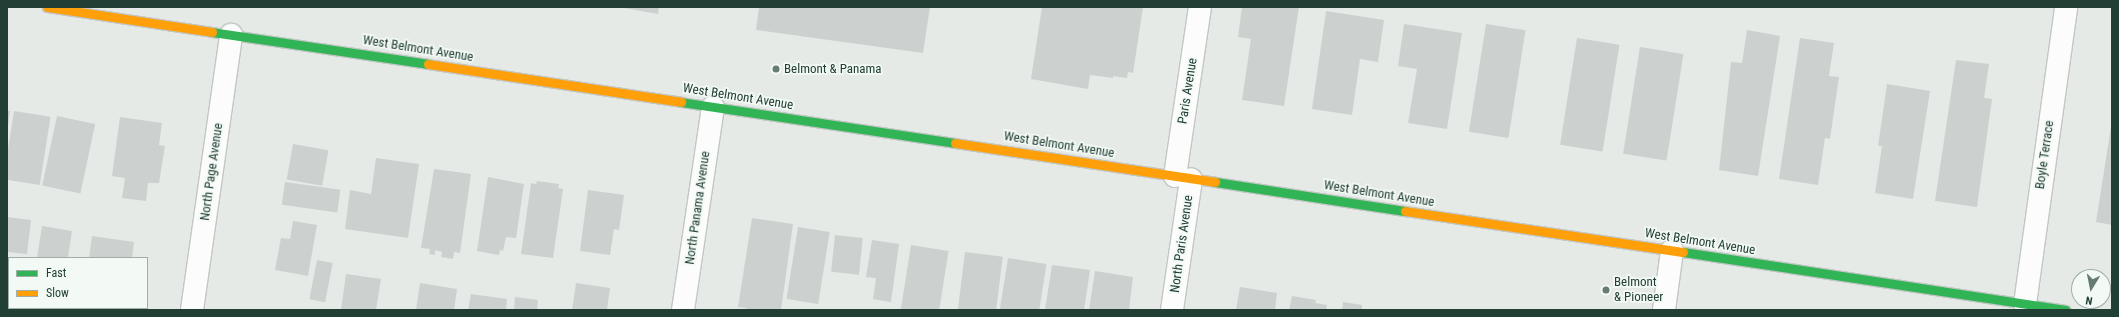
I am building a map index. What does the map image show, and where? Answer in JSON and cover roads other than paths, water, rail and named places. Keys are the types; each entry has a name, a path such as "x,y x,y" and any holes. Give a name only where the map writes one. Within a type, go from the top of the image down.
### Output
{"main road":[{"name":"West Belmont Avenue","path":"47,7 2066,310"}],"street":[{"name":"Paris Avenue","path":"1183,177 1200,7"},
{"name":"Boyle Terrace","path":"2025,304 2066,7"},
{"name":"North Page Avenue","path":"192,310 231,35"},
{"name":"North Panama Avenue","path":"683,310 713,107"},
{"name":"North Paris Avenue","path":"1172,310 1183,177"},
{"path":"1664,310 1672,251"}],"place":[{"name":"Belmont & Panama","path":"776,69"},
{"name":"Belmont & Pioneer","path":"1606,290"}]}
